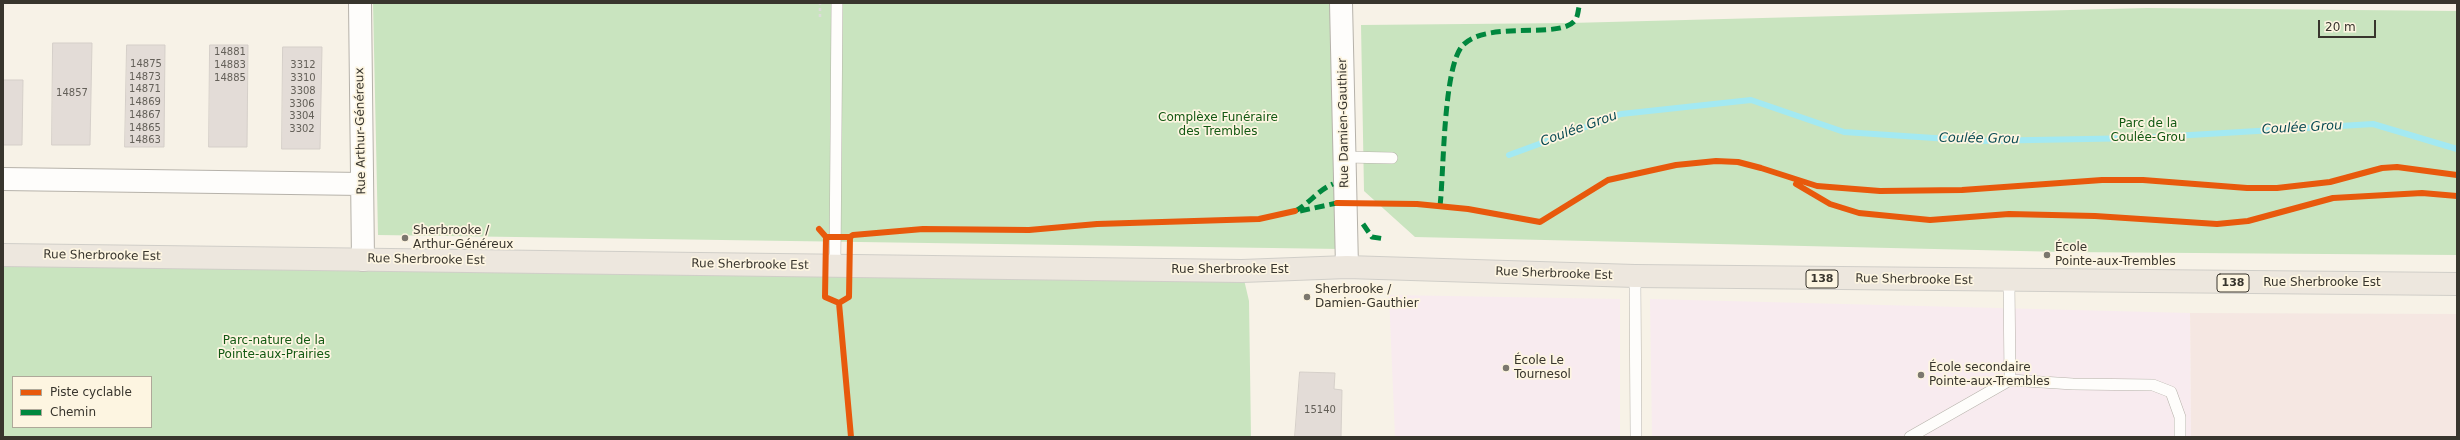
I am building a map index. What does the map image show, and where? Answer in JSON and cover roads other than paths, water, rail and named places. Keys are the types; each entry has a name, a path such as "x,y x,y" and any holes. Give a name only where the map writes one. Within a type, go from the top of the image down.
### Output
{"main road":[{"name":"Rue Sherbrooke Est","path":"3,255 1242,271 1347,267 1635,276 2009,281 2457,284"}],"street":[{"name":"Rue Arthur-Généreux","path":"360,3 363,260"},
{"name":"Rue Damien-Gauthier","path":"1342,3 1347,267"},
{"path":"3,179 362,184"}],"lane":[{"path":"835,266 837,3"},
{"path":"1344,157 1392,158"},
{"path":"1635,276 1636,437"},
{"path":"2009,281 2010,380"},
{"path":"1910,437 2010,380 2073,384 2153,385 2171,392 2180,417 2180,437"}],"waterway":[{"name":"Coulée Grou","path":"1509,155 1621,114 1751,100 1844,132 1979,141 2141,138 2373,124 2457,149"}],"place":[{"name":"Sherbrooke / Arthur-Généreux","path":"405,238"},
{"name":"École Pointe-aux-Trembles","path":"2047,255"},
{"name":"Sherbrooke / Damien-Gauthier","path":"1307,297"},
{"name":"École Le Tournesol","path":"1506,368"},
{"name":"École secondaire Pointe-aux-Trembles","path":"1921,375"}],"park label":[{"name":"Complèxe Funéraire des Trembles","path":"1218,125"},
{"name":"Parc de la Coulée-Grou","path":"2148,131"},
{"name":"Parc-nature de la Pointe-aux-Prairies","path":"274,348"}]}
